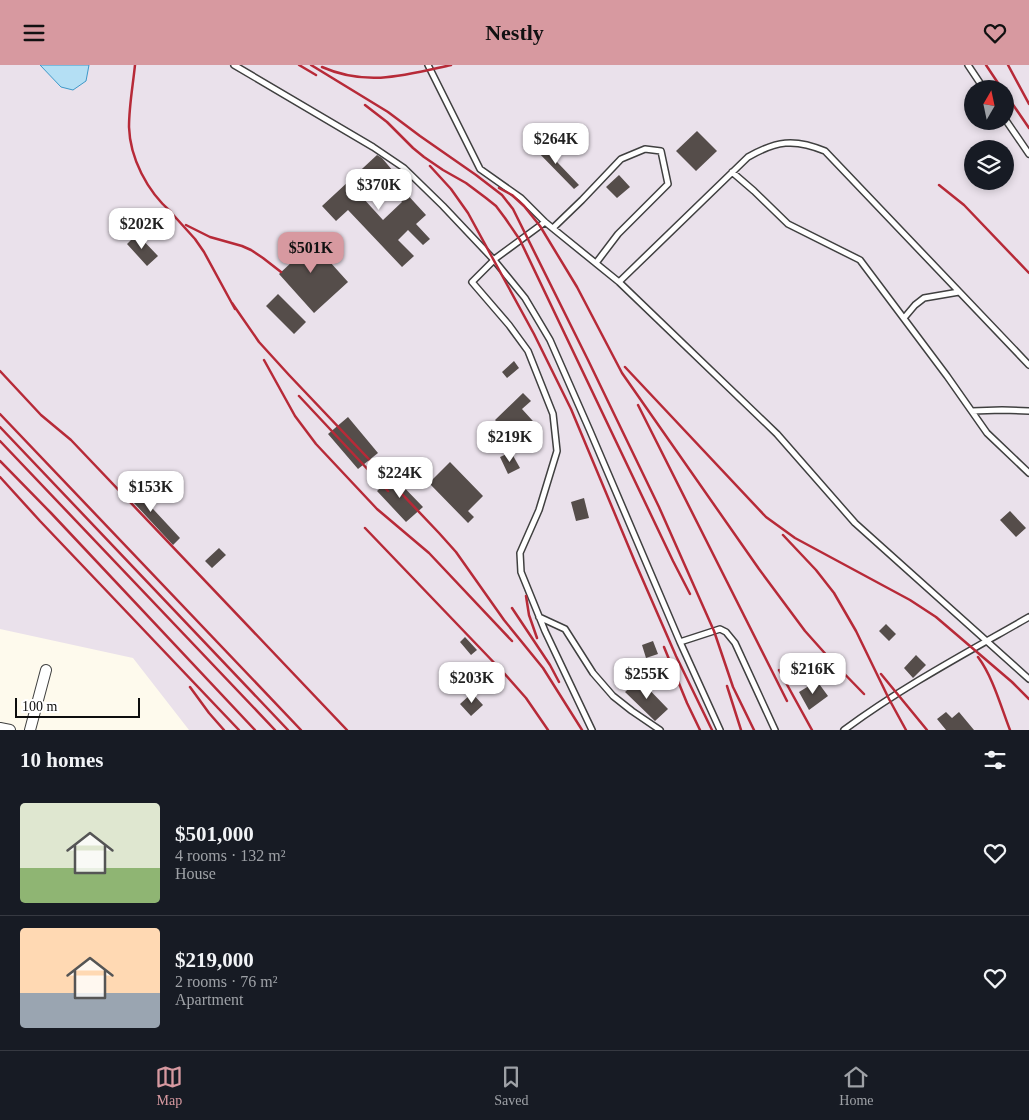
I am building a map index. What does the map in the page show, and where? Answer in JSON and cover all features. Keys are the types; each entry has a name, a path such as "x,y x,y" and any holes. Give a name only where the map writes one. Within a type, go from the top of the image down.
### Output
{"street":[{"path":"30,730 46,670"},
{"path":"0,728 10,730"}],"lane":[{"path":"234,65 373,147 404,168 494,260 525,298 550,340 680,642 720,730"},
{"path":"428,65 480,169 521,198 545,222 619,282 777,435 855,523 1029,679"},
{"path":"968,65 978,80"},
{"path":"1013,130 1029,154"},
{"path":"619,282 748,157 764,148 786,142 810,145 825,151 1029,365"},
{"path":"553,228 621,159 645,149 661,151 668,184 618,234 596,263"},
{"path":"732,173 754,191 788,224 860,260 987,433 1029,473"},
{"path":"545,222 494,260 472,282 509,325 528,351 553,414 557,451 539,510 520,553 521,572 539,617 592,730"},
{"path":"904,318 924,298 959,292"},
{"path":"972,411 1029,411"},
{"path":"539,617 564,629 592,673 613,696 660,730"},
{"path":"844,730 867,713 922,679 1029,617"},
{"path":"680,642 720,629 726,632 735,643 775,730"}],"shaded area":[{"path":"0,65 1029,65 1029,730 189,730 133,658 0,629"}],"water":[{"path":"40,65 89,65 86,81 73,90 61,87"}],"building":[{"path":"697,131 717,151 696,171 676,151"},
{"path":"538,142 579,185 574,189 533,147"},
{"path":"377,155 393,171 363,198 383,220 402,202 398,197 404,191 426,215 416,224 430,239 423,245 408,230 398,240 414,256 402,267 348,210 336,221 322,206"},
{"path":"619,175 630,187 617,198 606,187"},
{"path":"303,232 348,282 314,313 279,274 293,261 283,250"},
{"path":"137,234 158,256 147,266 127,244"},
{"path":"278,294 306,322 294,334 266,306"},
{"path":"514,361 519,368 507,378 502,372"},
{"path":"523,393 531,401 522,409 542,431 522,449 495,420"},
{"path":"348,417 378,453 358,469 328,434"},
{"path":"511,452 520,468 508,474 500,457"},
{"path":"450,462 483,496 468,511 474,517 468,523 429,483"},
{"path":"393,476 423,507 406,522 377,491"},
{"path":"128,482 180,538 173,545 121,489"},
{"path":"584,498 589,518 576,521 571,502"},
{"path":"1010,511 1026,528 1016,537 1000,520"},
{"path":"219,548 226,555 212,568 205,561"},
{"path":"886,624 896,634 889,641 879,631"},
{"path":"465,637 477,650 471,655 460,642"},
{"path":"653,641 658,654 646,658 642,645"},
{"path":"916,655 926,665 913,678 904,668"},
{"path":"639,679 668,709 655,721 625,692"},
{"path":"817,681 828,696 809,710 799,692"},
{"path":"472,693 483,705 471,716 460,704"},
{"path":"946,712 952,718 959,712 974,730 946,730 937,719"}],"railway":[{"path":"135,65 130,103 130,139 136,162 147,184 162,204 171,212"},
{"path":"299,65 316,75"},
{"path":"311,65 388,112 502,195 513,209 659,507 714,631 733,687 754,730"},
{"path":"322,67 355,77 371,78 402,75 451,65"},
{"path":"986,65 996,80"},
{"path":"1008,65 1029,104"},
{"path":"365,105 387,122 424,157 466,183 496,206 520,240 690,594"},
{"path":"1014,106 1029,128"},
{"path":"430,166 451,189 468,213 534,334 571,409 676,656 712,730"},
{"path":"939,185 964,205 1029,273"},
{"path":"499,188 512,195 524,206 540,226 577,287 622,373 759,569 805,631 864,694"},
{"path":"167,208 204,252 235,309"},
{"path":"186,225 210,237 251,250 281,272"},
{"path":"232,303 259,342 456,552 504,620 543,668 582,730"},
{"path":"264,360 295,416 316,444 377,509 429,553 512,641"},
{"path":"625,367 766,517 795,538 910,600 936,617 1012,682 1029,699"},
{"path":"0,371 41,415 71,440 347,730"},
{"path":"299,396 388,491"},
{"path":"638,405 787,701"},
{"path":"0,414 301,730"},
{"path":"0,427 288,730"},
{"path":"0,441 275,730"},
{"path":"0,461 255,730"},
{"path":"0,477 239,730"},
{"path":"365,528 503,672 526,698 548,730"},
{"path":"783,535 816,570 834,593 856,631 906,730"},
{"path":"526,596 529,615 537,638"},
{"path":"512,608 550,665 559,682"},
{"path":"664,647 700,730"},
{"path":"978,657 992,683 1010,730"},
{"path":"779,670 812,730"},
{"path":"881,674 927,730"},
{"path":"727,686 741,730"},
{"path":"190,687 224,730"}]}
